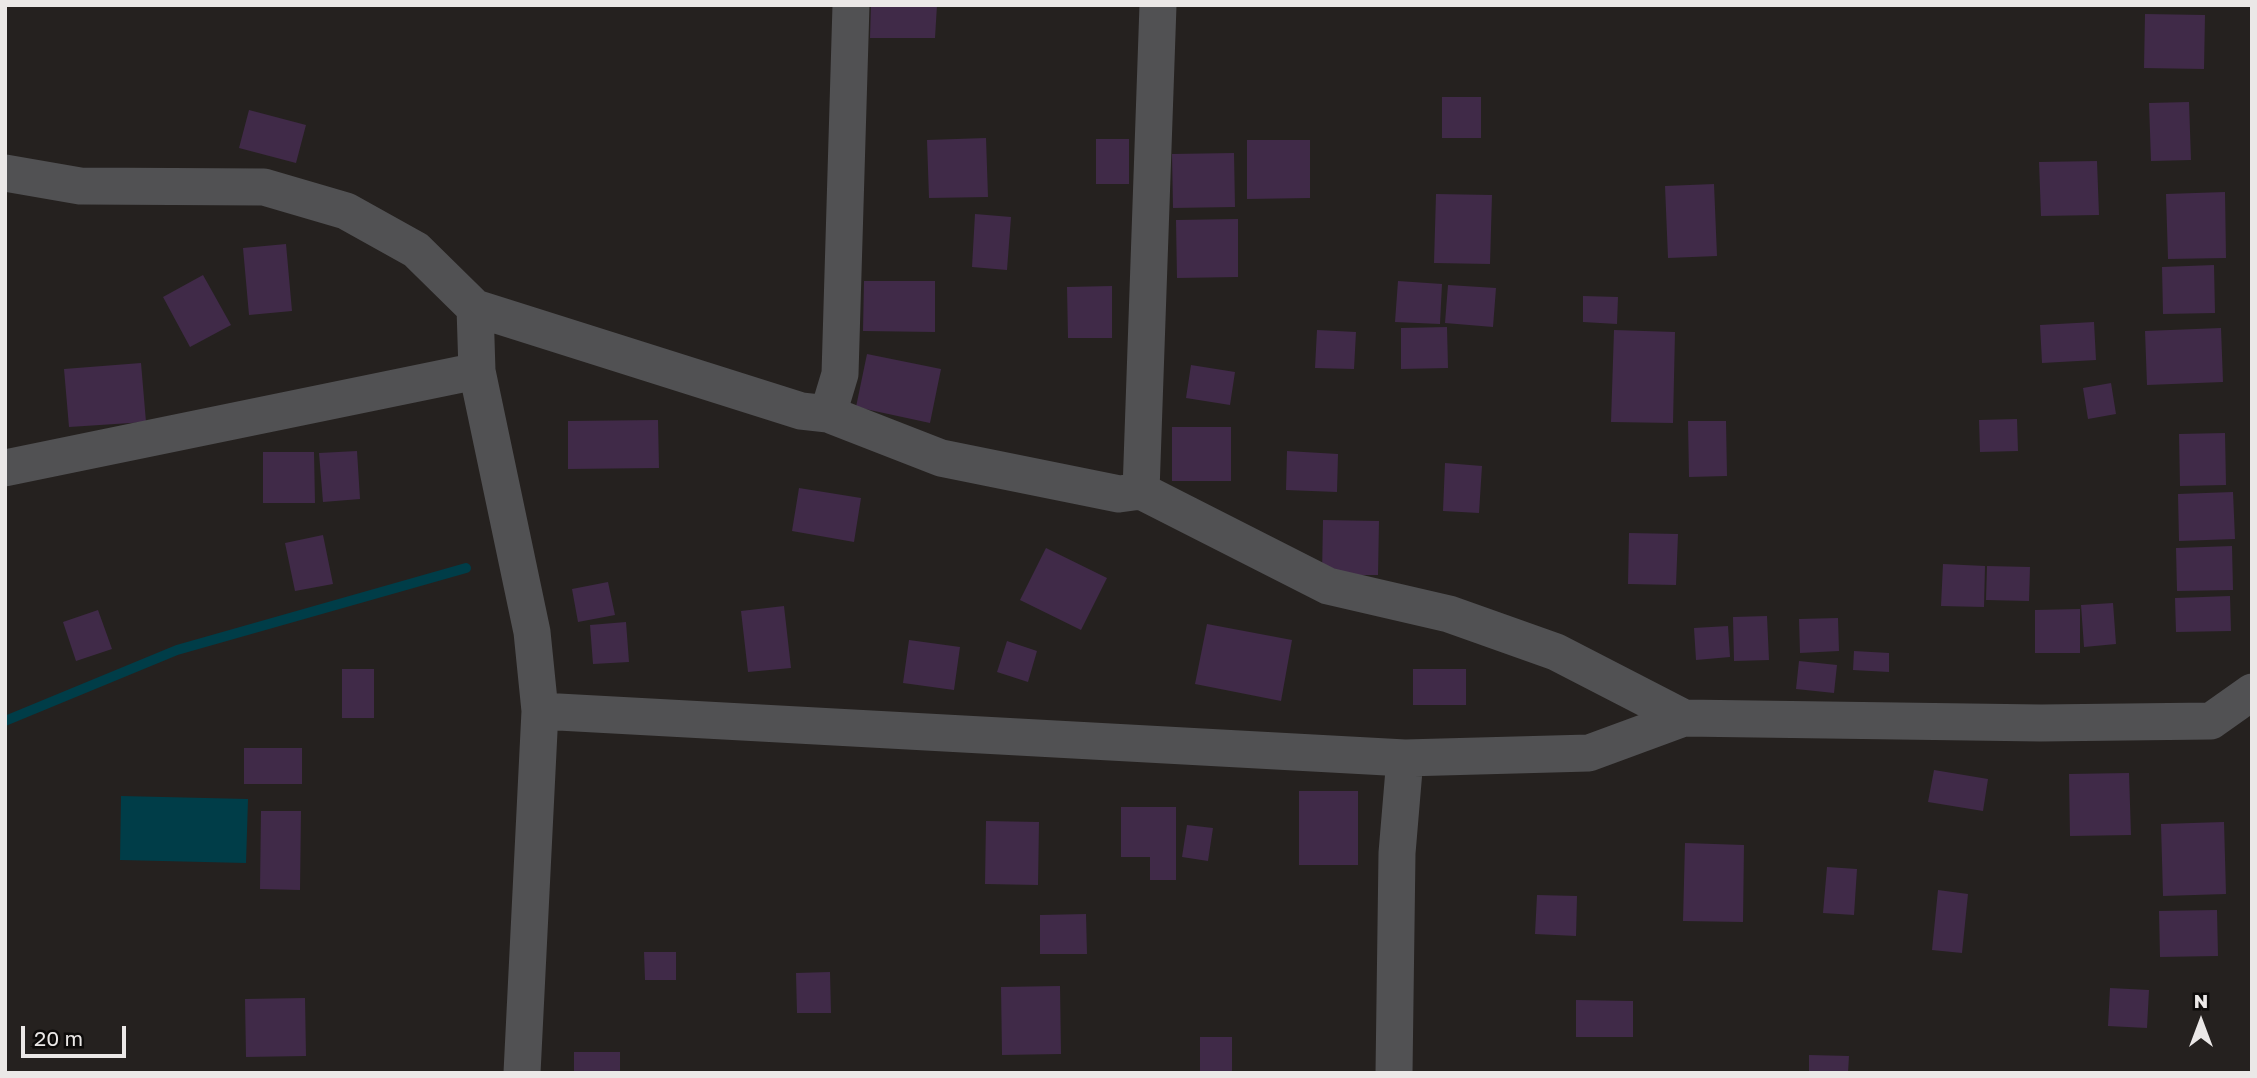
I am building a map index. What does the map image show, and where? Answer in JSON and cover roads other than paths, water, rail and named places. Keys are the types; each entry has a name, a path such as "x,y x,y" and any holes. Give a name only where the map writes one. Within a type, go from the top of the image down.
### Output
{"street":[{"path":"828,414 840,374 851,5"},
{"path":"1141,491 1158,5"},
{"path":"5,173 80,186 264,187 346,211 416,250 475,308 801,411 828,414 941,458 1119,494 1141,491 1328,586 1449,614 1556,652 1684,718"},
{"path":"475,308 477,371 532,632 540,711 522,1073"},
{"path":"5,468 477,371"},
{"path":"540,711 1405,758 1589,754 1684,718 2041,723 2211,721 2252,692"},
{"path":"1394,1073 1397,853 1405,758"}],"water":[{"path":"121,796 248,799 246,863 120,860"}],"waterway":[{"path":"5,721 177,650 466,568"}]}
